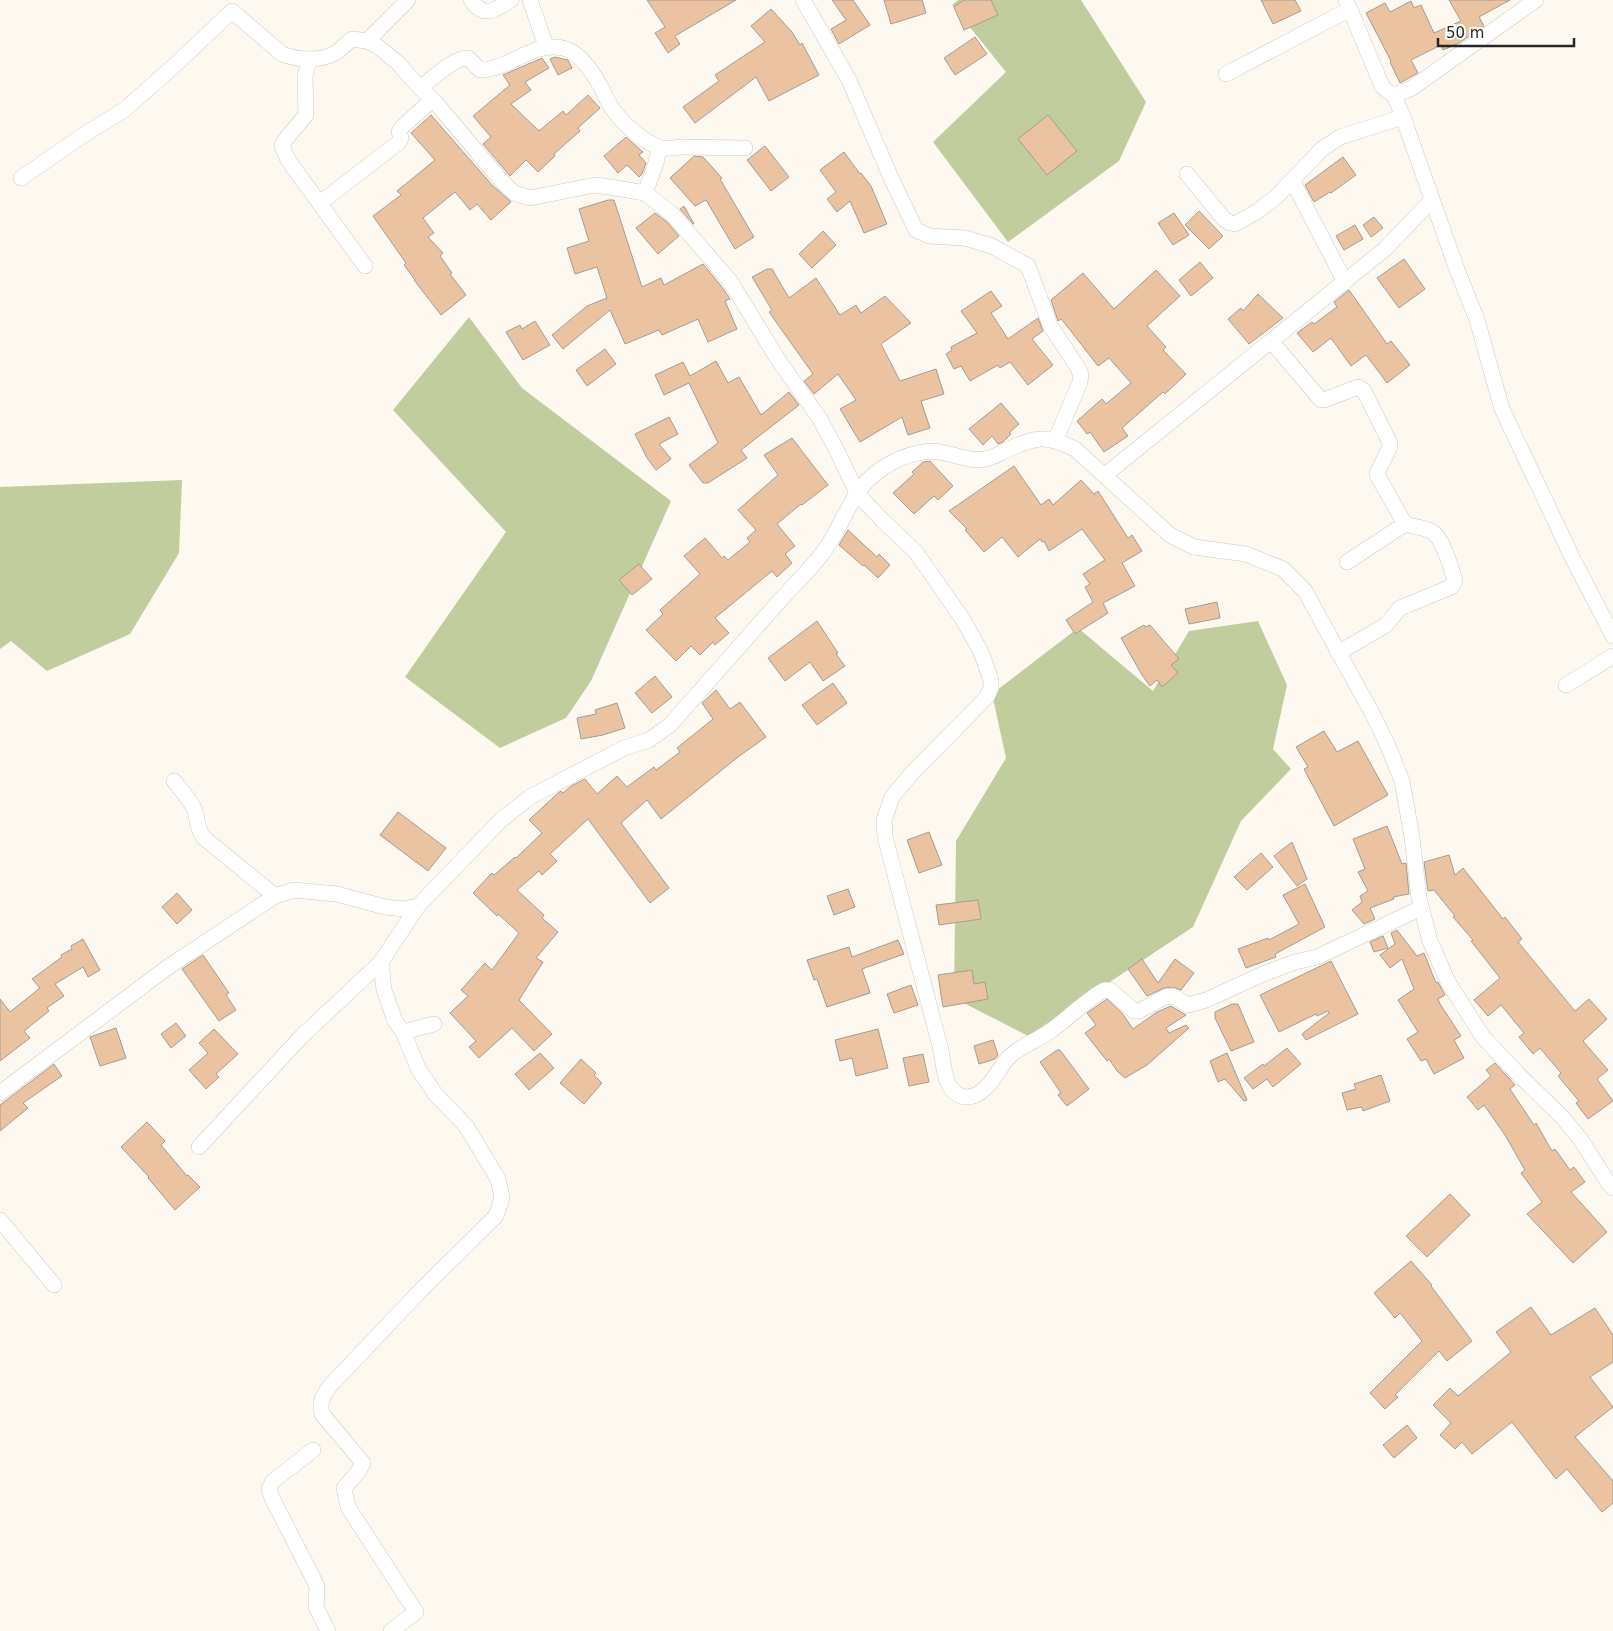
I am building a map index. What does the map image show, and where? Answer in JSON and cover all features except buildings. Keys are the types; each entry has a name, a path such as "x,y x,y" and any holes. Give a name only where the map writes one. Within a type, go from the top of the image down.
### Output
{"street":[{"path":"368,41 408,0"},
{"path":"471,0 476,8 482,11 489,11 511,0"},
{"path":"530,0 546,46"},
{"path":"803,0 849,80 892,180 916,230 929,236 965,238 992,246 1028,266 1050,325 1081,375 1080,382 1056,439"},
{"path":"1394,95 1412,88 1536,0"},
{"path":"1226,74 1348,5 1382,86 1394,95 1403,117 1456,267 1477,320 1502,409 1572,557 1613,636"},
{"path":"21,178 124,110 232,11 282,54 292,58 309,59 336,52 352,39 368,41 377,46 397,62 514,193 530,198 595,185 645,194 673,215 730,281 777,358 820,419 857,493 883,521 915,550 962,618 981,652 991,680 991,688 987,697 912,773 892,797 884,820 885,837 941,1050 945,1075 948,1084 958,1095 968,1097 983,1091 1008,1058 1050,1031 1104,990 1110,990 1134,1011 1139,1011 1165,997 1173,996 1188,1005 1192,1005 1263,974 1295,962 1317,957 1421,908"},
{"path":"420,88 463,58 468,58 480,70 488,70 546,46 564,48 577,55 590,70 611,107 626,124 637,134 659,148 745,148"},
{"path":"309,59 305,77 306,115 282,146 288,160 365,266"},
{"path":"320,204 398,143 401,138 399,132 402,127 432,100"},
{"path":"1187,174 1224,219 1233,224 1258,211 1276,197 1322,149 1340,137 1403,117"},
{"path":"645,194 659,148"},
{"path":"1292,180 1345,282"},
{"path":"1105,475 1385,249 1432,200"},
{"path":"1272,342 1321,400 1358,387 1364,391 1390,442 1390,447 1377,475 1405,524"},
{"path":"199,1147 301,1036 381,962 418,906 501,820 530,797 624,748 649,740 670,725 826,548 857,493 877,472 898,460 917,453 930,451 947,452 961,458 987,459 1021,444 1042,438 1056,439 1075,449 1170,535 1194,546 1246,554 1282,569 1305,591 1374,716 1402,782 1412,837 1421,908 1430,941 1448,982 1483,1037 1562,1117 1581,1140 1613,1188"},
{"path":"1338,653 1386,625 1397,615 1400,608 1451,587 1455,581 1446,554 1436,535 1430,530 1405,524 1347,562"},
{"path":"1566,686 1613,656"},
{"path":"174,782 191,802 197,828 203,837 275,896"},
{"path":"0,1093 168,966 275,896 294,890 337,894 394,908 404,909 418,906"},
{"path":"381,962 384,990 395,1021 403,1032 419,1070 436,1095 466,1126 498,1179 502,1198 496,1216 422,1289 329,1387 322,1398 320,1407 322,1414 363,1462 358,1472 344,1488 348,1507 416,1612 391,1631"},
{"path":"403,1032 434,1024"},
{"path":"0,1220 54,1285"},
{"path":"313,1450 274,1481 269,1489 317,1587 316,1607 328,1631"}],"green space":[{"path":"958,0 1081,0 1146,102 1119,161 1008,242 933,142 1006,72 952,5"},
{"path":"469,317 522,388 671,501 591,681 566,718 500,748 405,677 506,532 393,410"},
{"path":"182,480 179,553 130,634 47,671 11,641 0,649 0,487"},
{"path":"1258,621 1287,685 1273,749 1291,769 1241,821 1193,927 1028,1036 954,998 956,841 1006,758 992,694 1078,628 1153,691 1189,631"}]}
